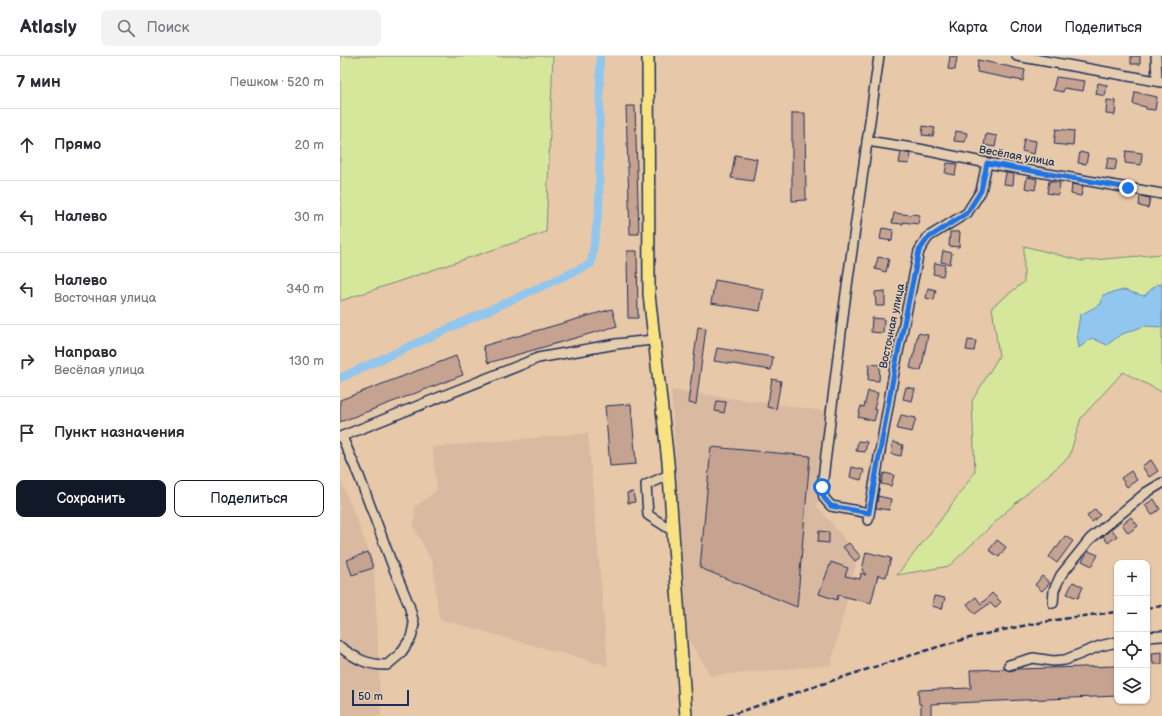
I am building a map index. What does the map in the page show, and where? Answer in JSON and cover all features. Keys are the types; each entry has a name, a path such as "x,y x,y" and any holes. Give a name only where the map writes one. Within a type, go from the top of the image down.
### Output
{"main road":[{"path":"648,56 649,294 669,475 686,716"}],"street":[{"path":"867,141 879,56"},
{"path":"1017,56 1063,60 1159,82 1156,56"},
{"name":"Весёлая улица","path":"867,141 919,149 987,163 1162,194"},
{"name":"Восточная улица","path":"867,141 844,308 822,487 824,498 831,506 869,516 895,367 919,251 928,238 967,213 981,191 987,163"},
{"path":"340,647 356,658 373,665 387,666 400,654 411,638 414,624 409,605 386,550 359,476 341,437 538,358 616,344 653,340"},
{"path":"669,475 646,485 648,515 673,531"},
{"path":"1053,603 1054,590 1061,575 1090,539 1147,492 1162,483"},
{"path":"1150,637 1162,636"},
{"path":"1009,665 1033,658 1053,661 1065,660 1100,646 1114,643"}],"shaded area":[{"path":"671,390 825,411 817,506 858,555 831,665 711,676 687,637"},
{"path":"588,433 608,666 439,619 433,564 414,527 415,507 437,490 432,447"},
{"path":"340,478 374,564 381,716 340,716"}],"green space":[{"path":"340,56 553,56 546,232 340,301"},
{"path":"1024,246 1082,261 1162,254 1162,392 1123,372 1081,418 1069,457 1009,509 949,566 897,575 939,522 975,472 972,401 999,356 992,307 1024,282"}],"water":[{"path":"1157,284 1162,285 1162,327 1144,326 1120,335 1107,345 1092,338 1079,348 1077,334 1080,315 1101,304 1103,295 1124,290 1144,296"}],"building":[{"path":"950,56 957,57 955,70 948,69"},
{"path":"1131,56 1140,56 1140,64 1131,64"},
{"path":"978,60 1025,70 1023,81 977,72"},
{"path":"1056,77 1085,81 1083,91 1064,88 1063,92 1053,90"},
{"path":"1098,83 1107,85 1105,96 1096,94"},
{"path":"1135,92 1157,97 1155,110 1146,109 1146,107 1133,104"},
{"path":"1107,100 1116,101 1115,115 1106,114"},
{"path":"626,106 635,106 639,234 630,234"},
{"path":"792,113 805,113 806,200 792,201"},
{"path":"923,126 935,128 933,136 922,135"},
{"path":"1056,129 1074,131 1073,146 1054,144"},
{"path":"956,131 967,133 965,142 954,141"},
{"path":"986,134 997,136 995,147 984,145"},
{"path":"1024,139 1036,141 1034,154 1022,151"},
{"path":"1126,151 1142,153 1141,165 1125,163"},
{"path":"901,152 911,154 909,164 899,163"},
{"path":"1080,152 1088,154 1086,164 1078,163"},
{"path":"735,155 757,159 753,181 731,178"},
{"path":"1108,158 1117,159 1115,170 1106,169"},
{"path":"947,163 957,164 955,175 945,173"},
{"path":"1006,173 1014,174 1013,185 1004,184"},
{"path":"1027,177 1037,179 1035,190 1025,188"},
{"path":"1049,181 1060,183 1058,195 1047,193"},
{"path":"1072,184 1083,186 1081,196 1071,194"},
{"path":"1140,196 1150,198 1148,208 1139,206"},
{"path":"894,213 920,215 918,224 903,222 903,224 892,223"},
{"path":"882,228 893,230 892,241 880,239"},
{"path":"950,232 960,232 959,247 949,246"},
{"path":"627,251 637,251 638,318 628,318"},
{"path":"943,251 952,253 950,264 941,262"},
{"path":"878,257 889,259 886,272 875,269"},
{"path":"935,263 945,265 943,276 933,274"},
{"path":"715,280 764,289 760,311 711,303"},
{"path":"928,288 936,290 934,300 926,298"},
{"path":"885,291 885,306 876,306 875,292"},
{"path":"612,309 617,326 488,363 483,346"},
{"path":"872,318 884,319 883,333 871,332"},
{"path":"698,327 706,328 696,404 688,403"},
{"path":"918,333 928,335 921,371 910,368"},
{"path":"968,340 976,341 974,351 966,350"},
{"path":"717,348 773,357 771,370 714,361"},
{"path":"456,356 463,375 340,422 340,400"},
{"path":"869,364 880,365 879,381 868,380"},
{"path":"772,379 781,381 776,409 767,407"},
{"path":"906,387 915,389 912,401 903,399"},
{"path":"868,391 878,393 874,409 877,410 874,421 858,417 861,406 864,407"},
{"path":"717,401 726,402 724,413 715,411"},
{"path":"631,404 636,464 610,466 605,406"},
{"path":"901,415 916,418 912,432 897,429"},
{"path":"858,441 867,442 865,452 856,451"},
{"path":"893,442 903,445 901,456 891,454"},
{"path":"711,447 810,456 797,607 700,568"},
{"path":"1151,460 1158,471 1149,477 1142,466"},
{"path":"852,467 864,470 861,480 850,477"},
{"path":"1131,471 1137,480 1127,487 1121,478"},
{"path":"884,473 894,475 891,486 881,484"},
{"path":"633,492 635,502 628,503 627,493"},
{"path":"878,496 891,499 889,510 876,508"},
{"path":"1154,499 1160,509 1152,515 1145,505"},
{"path":"1095,509 1100,515 1092,522 1087,516"},
{"path":"1131,517 1138,526 1128,533 1122,524"},
{"path":"1111,529 1117,536 1108,543 1103,536"},
{"path":"819,531 829,532 829,543 818,542"},
{"path":"1065,536 1073,541 1057,563 1049,557"},
{"path":"997,540 1006,547 999,557 989,550"},
{"path":"849,543 861,557 855,561 843,547"},
{"path":"1088,551 1098,555 1092,566 1082,561"},
{"path":"368,552 373,568 352,575 347,560"},
{"path":"866,552 891,558 886,577 878,575 871,603 838,595 837,600 819,594 831,562 848,568 845,576 860,579 861,573 866,575 862,570"},
{"path":"1042,576 1050,583 1042,591 1035,585"},
{"path":"1073,582 1083,587 1078,598 1067,594"},
{"path":"992,593 1001,602 995,608 990,603 975,614 967,604 976,597 981,604"},
{"path":"934,596 945,598 942,609 932,606"},
{"path":"1162,652 1162,664 1153,664 1152,653"},
{"path":"1114,666 1114,696 931,704 931,716 921,716 921,704 919,704 918,690 971,688 970,670 1005,669 1010,671 1017,669"}],"waterway":[{"path":"340,378 591,264 599,210 600,56"}],"railway":[{"path":"1150,608 1162,606"},
{"path":"727,716 860,671 984,634 1073,617 1114,612"}],"route":[{"path":"822,487 824,498 831,506 869,513 895,367 919,251 928,238 967,213 981,191 987,163 1128,188"}]}
